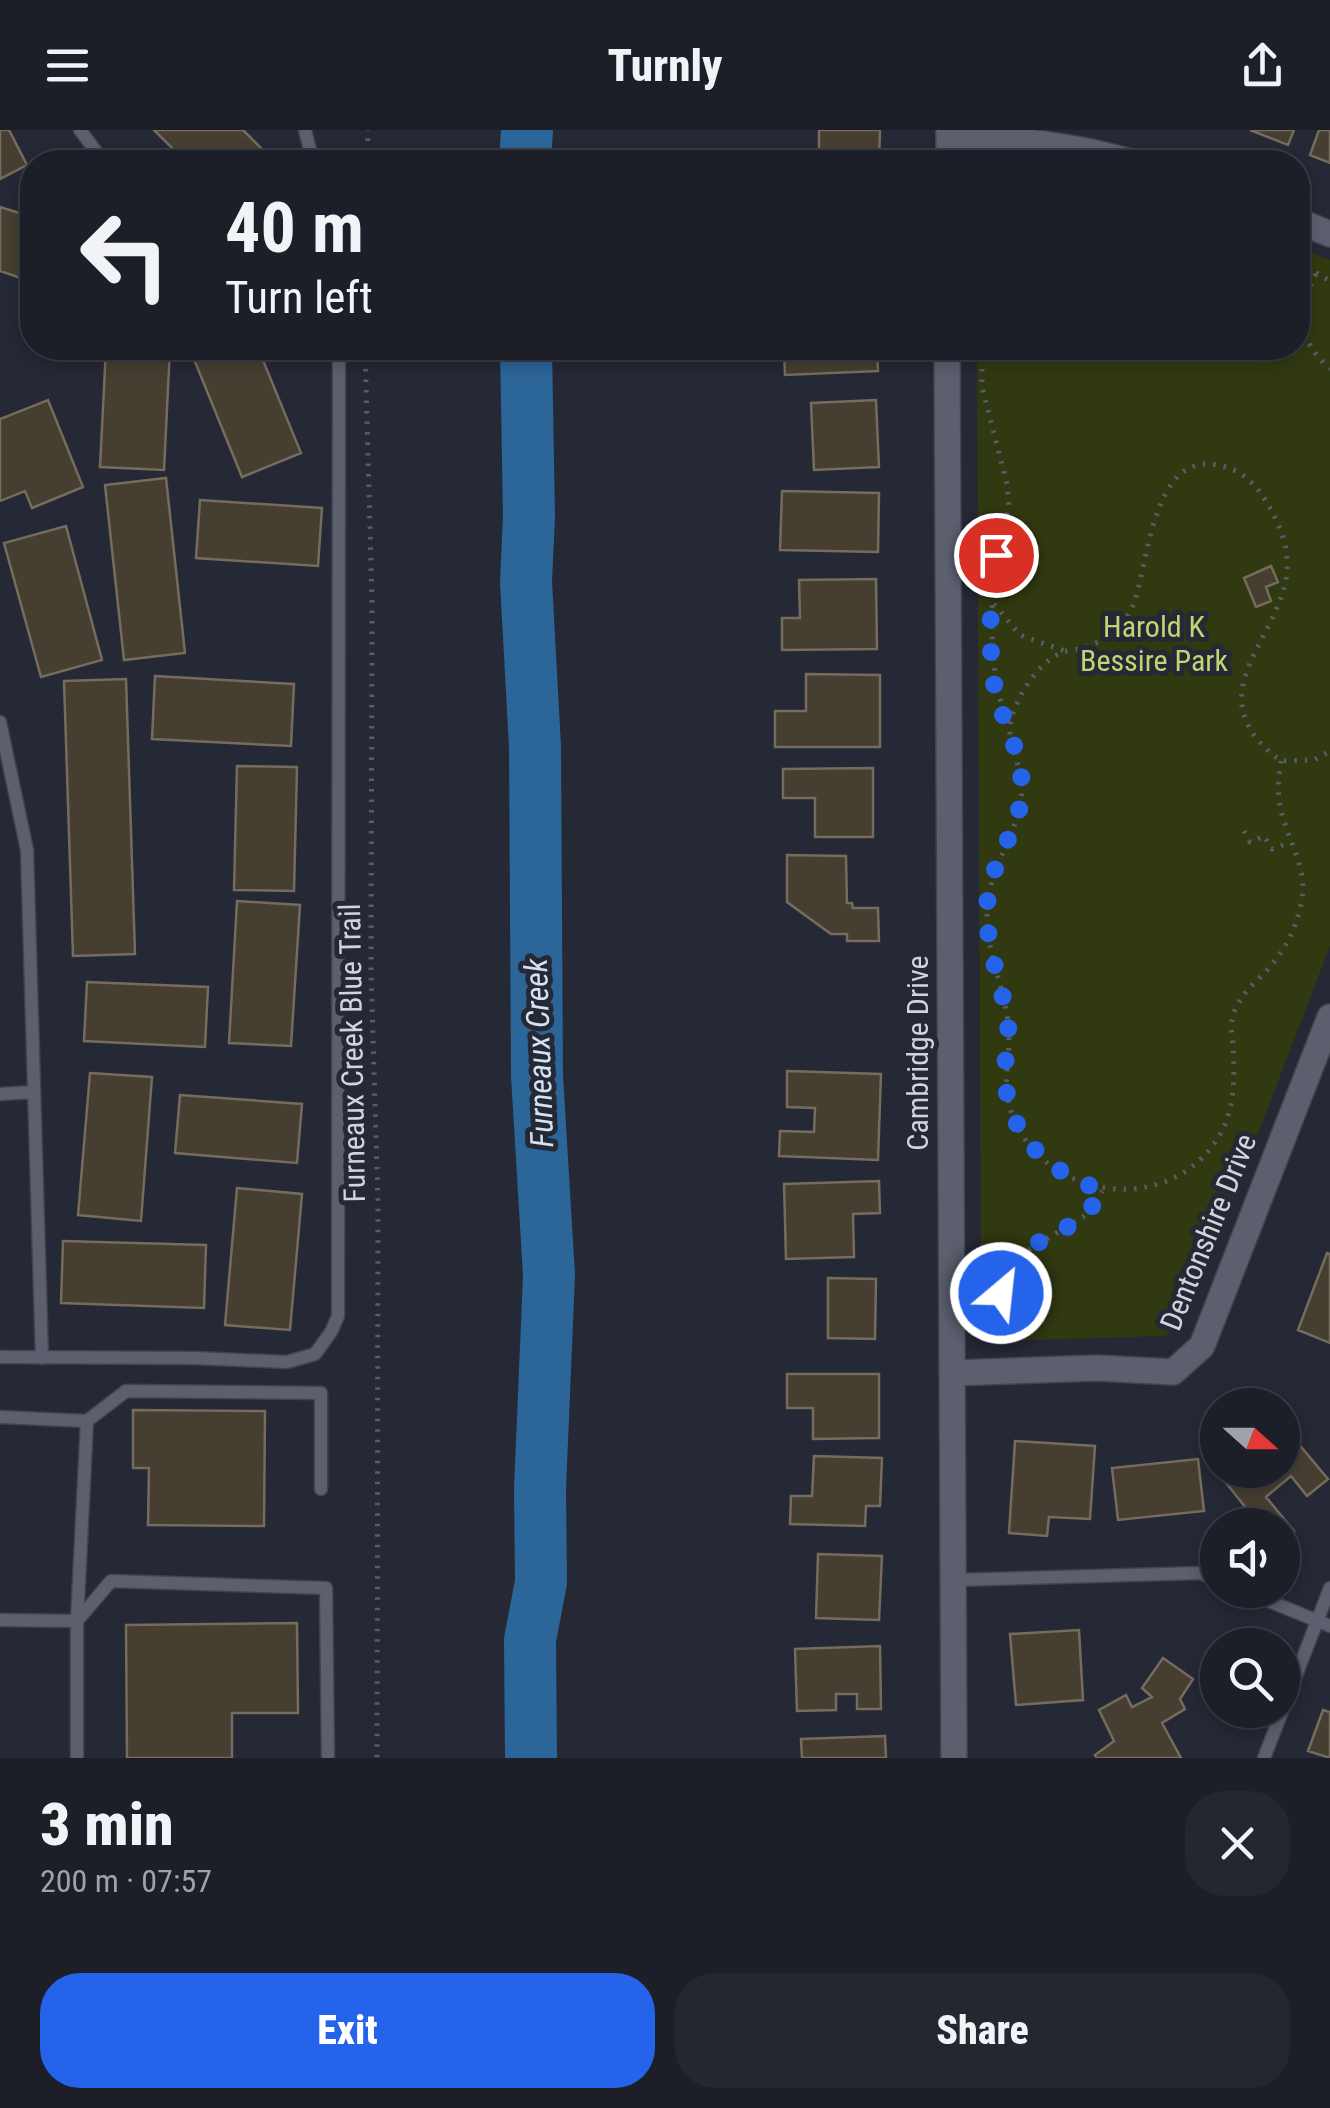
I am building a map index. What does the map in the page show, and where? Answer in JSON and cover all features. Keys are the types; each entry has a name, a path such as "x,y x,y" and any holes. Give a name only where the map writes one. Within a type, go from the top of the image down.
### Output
{"street":[{"path":"949,133 1086,150"},
{"name":"Cambridge Drive","path":"947,360 954,1758"},
{"name":"Dentonshire Drive","path":"953,1374 1097,1368 1173,1372 1202,1346 1330,1017"}],"lane":[{"path":"0,1357 288,1362 315,1354 332,1332 338,1316 336,780 340,360"},
{"path":"0,722 27,850 42,1358"},
{"path":"0,1094 34,1092"},
{"path":"0,1418 87,1421 126,1391 321,1393 321,1489"},
{"path":"77,1758 77,1621 87,1421"},
{"path":"954,1580 1200,1573"},
{"path":"77,1621 111,1581 326,1588 328,1758"},
{"path":"1264,1758 1324,1623 1330,1588"},
{"path":"1287,1608 1324,1623"},
{"path":"0,1620 77,1621"}],"path":[{"path":"1310,270 1330,281"},
{"path":"1310,291 1316,274"},
{"path":"1310,347 1330,369"},
{"name":"Furneaux Creek Blue Trail","path":"366,360 372,599 371,971 378,1202 377,1758"},
{"path":"982,360 982,387 1006,484 1008,508 996,555 992,602 996,688 1022,785 1020,812 995,869 988,896 990,950 1008,1019 1004,1072 1014,1120 1038,1154 1056,1171 1102,1190 1120,1192 1173,1177 1200,1162 1218,1139 1234,1088 1232,1022 1244,992 1282,951 1296,925 1304,892 1301,869 1280,804 1281,760"},
{"path":"1008,725 1020,695 1035,674 1065,651 1088,647 1123,622 1134,602 1152,522 1161,501 1178,476 1196,467 1215,466 1234,470 1250,480 1281,530 1286,552 1284,589 1247,668 1243,690 1249,728 1258,742 1281,760 1314,760 1330,751"},
{"path":"992,602 1020,635 1065,651"},
{"path":"1244,831 1250,842 1264,836 1272,849 1290,842"},
{"path":"983,1337 988,1311 1001,1293 1007,1263 1086,1215 1102,1190"}],"green space":[{"name":"Harold K Bessire Park","path":"1310,252 1330,260 1330,946 1187,1319 1166,1336 1003,1341 981,1325 977,360 1310,360"}],"building":[{"path":"0,130 9,130 20,151 20,169 0,179"},
{"path":"154,130 243,130 263,150 174,150"},
{"path":"819,130 880,130 879,150 819,150"},
{"path":"1250,130 1294,130 1288,145"},
{"path":"1319,130 1330,130 1330,163 1310,155"},
{"path":"0,207 20,213 20,278 0,271"},
{"path":"105,360 169,360 164,470 100,467"},
{"path":"194,360 263,360 301,453 242,477"},
{"path":"784,360 878,360 878,371 785,375"},
{"path":"48,400 83,487 32,508 25,491 0,501 0,419"},
{"path":"876,400 879,467 814,470 811,403"},
{"path":"166,478 185,653 124,660 105,485"},
{"path":"782,491 879,493 878,552 780,550"},
{"path":"200,500 322,508 318,566 196,558"},
{"path":"66,526 102,660 41,677 4,543"},
{"path":"1271,566 1278,582 1266,587 1271,601 1256,607 1244,578"},
{"path":"876,579 877,649 782,650 782,618 800,618 799,580"},
{"path":"806,674 880,675 880,747 775,747 775,711 806,711"},
{"path":"155,676 294,684 291,746 152,739"},
{"path":"126,679 135,954 73,956 64,681"},
{"path":"237,766 297,767 294,891 234,890"},
{"path":"873,768 873,837 815,837 815,798 783,798 783,769"},
{"path":"787,855 846,856 847,903 852,903 853,908 878,908 879,941 847,941 847,934 831,934 787,902"},
{"path":"237,901 300,905 291,1046 229,1043"},
{"path":"87,982 208,987 205,1047 84,1041"},
{"path":"787,1071 881,1074 878,1160 779,1156 780,1131 814,1132 815,1108 787,1107"},
{"path":"90,1073 152,1077 141,1221 78,1215"},
{"path":"180,1095 302,1104 297,1163 175,1153"},
{"path":"879,1181 880,1213 853,1214 854,1257 786,1259 784,1184"},
{"path":"237,1188 302,1194 290,1330 225,1325"},
{"path":"63,1241 206,1245 204,1308 61,1303"},
{"path":"1327,1253 1330,1254 1330,1343 1298,1330"},
{"path":"828,1278 876,1279 875,1339 828,1338"},
{"path":"787,1374 879,1374 879,1438 813,1439 813,1408 787,1408"},
{"path":"133,1410 265,1411 264,1526 148,1525 149,1468 133,1468"},
{"path":"1015,1441 1095,1446 1090,1519 1049,1517 1047,1536 1009,1533"},
{"path":"1300,1446 1328,1479 1307,1496 1300,1487"},
{"path":"814,1456 882,1458 880,1506 866,1506 865,1526 790,1524 791,1496 812,1496"},
{"path":"1198,1459 1204,1508 1118,1520 1112,1468"},
{"path":"1230,1488 1277,1488 1266,1497 1275,1508 1246,1508"},
{"path":"818,1554 882,1556 879,1620 816,1618"},
{"path":"297,1623 298,1713 232,1713 232,1758 127,1758 126,1625"},
{"path":"1079,1630 1083,1700 1016,1705 1010,1634"},
{"path":"880,1646 881,1709 857,1709 857,1694 836,1694 836,1710 797,1711 795,1649"},
{"path":"1163,1658 1193,1679 1180,1699 1185,1709 1162,1723 1181,1758 1097,1758 1095,1755 1114,1741 1099,1710 1126,1695 1132,1707 1152,1697 1142,1688"},
{"path":"1323,1710 1330,1712 1330,1758 1308,1751"},
{"path":"885,1736 886,1758 802,1758 801,1739"}],"waterway":[{"name":"Furneaux Creek","path":"526,150 527,130"},
{"name":"Furneaux Creek","path":"526,360 526,581 535,747 537,1076 549,1275 540,1489 541,1582 530,1640 531,1758"}],"route":[{"path":"996,555 991,622 996,688 1022,785 1020,812 995,869 988,896 990,950 1008,1019 1004,1072 1007,1095 1014,1120 1038,1154 1056,1171 1102,1190 1086,1215 1007,1263 1001,1293"}]}
